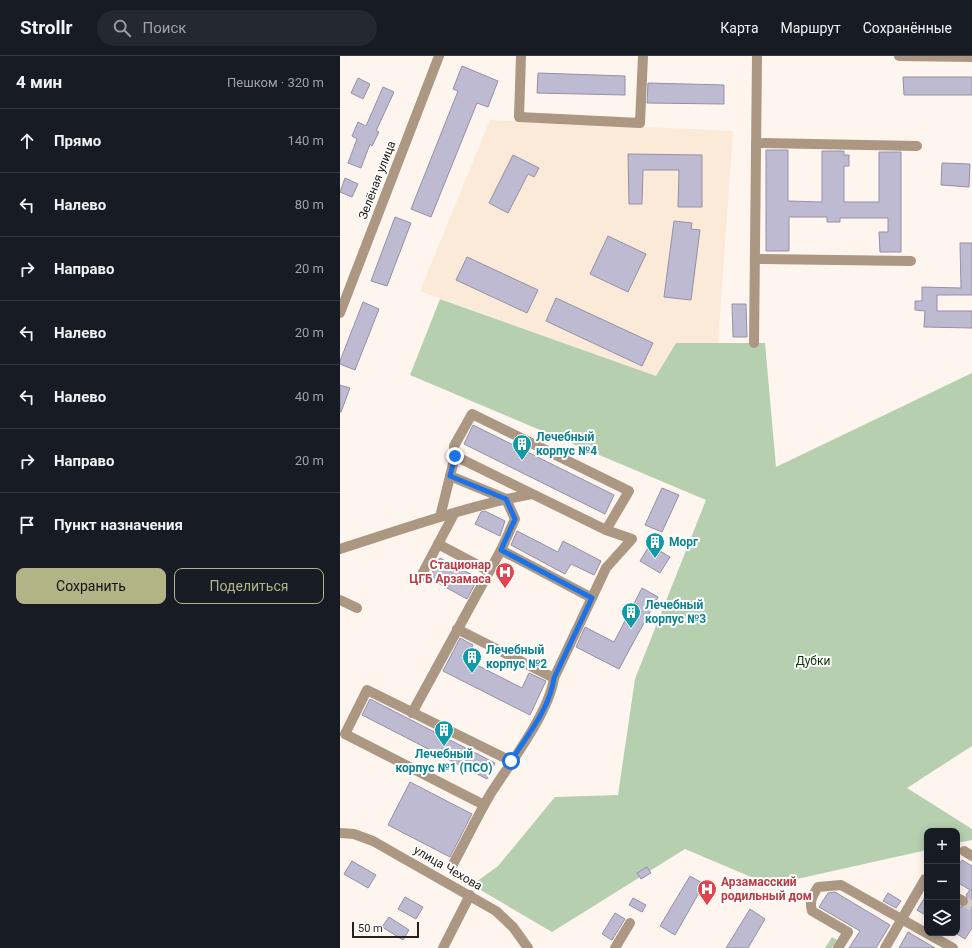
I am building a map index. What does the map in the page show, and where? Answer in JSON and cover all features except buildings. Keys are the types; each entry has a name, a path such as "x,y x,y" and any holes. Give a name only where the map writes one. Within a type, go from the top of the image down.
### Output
{"street":[{"name":"Зелёная улица","path":"340,313 439,56"},
{"path":"521,56 519,117 640,123 643,56"},
{"path":"754,343 757,56"},
{"path":"899,56 972,57"},
{"path":"756,143 917,146"},
{"path":"755,259 911,261"},
{"path":"440,517 455,456 454,446 472,414 629,491 606,530"},
{"path":"452,866 484,805 536,723 553,689 554,678 606,568 632,540 606,530 455,456"},
{"path":"412,713 501,550 515,519 506,499 450,476"},
{"path":"340,549 440,517 506,499 532,494"},
{"path":"420,578 454,514"},
{"path":"438,544 489,572"},
{"path":"501,550 592,598"},
{"path":"340,600 356,608"},
{"path":"457,629 554,678"},
{"path":"484,805 345,734 367,690 511,761"},
{"name":"улица Чехова","path":"340,833 354,834 373,841 470,895 496,911 513,926 528,948"},
{"path":"887,947 924,881"},
{"path":"838,948 848,932 812,910 810,905 811,898 818,887 841,885 953,948"},
{"path":"443,948 470,895"},
{"path":"615,948 630,923"}],"shaded area":[{"path":"490,120 733,131 718,343 676,343 656,376 420,291"}],"green space":[{"name":"Дубки","path":"440,299 656,376 676,343 765,343 776,467 972,373 972,746 907,788 972,829 972,840 960,842 960,828 924,828 924,851 770,885 685,849 552,932 472,885 498,866 555,797 618,795 635,679 706,500 410,375"},
{"path":"832,937 837,940 832,948 825,948"}],"tunnel":[{"path":"963,901 972,906"}],"place":[{"name":"Лечебный корпус №4","path":"522,461"},
{"name":"Морг","path":"655,559"},
{"name":"Стационар ЦГБ Арзамаса","path":"505,589"},
{"name":"Лечебный корпус №3","path":"631,629"},
{"name":"Лечебный корпус №2","path":"472,674"},
{"name":"Лечебный корпус №1 (ПСО)","path":"444,747"},
{"name":"Арзамасский родильный дом","path":"707,906"}],"route":[{"path":"455,456 450,476 506,499 515,519 501,550 592,598 554,678 553,689 536,723 511,761"}]}
